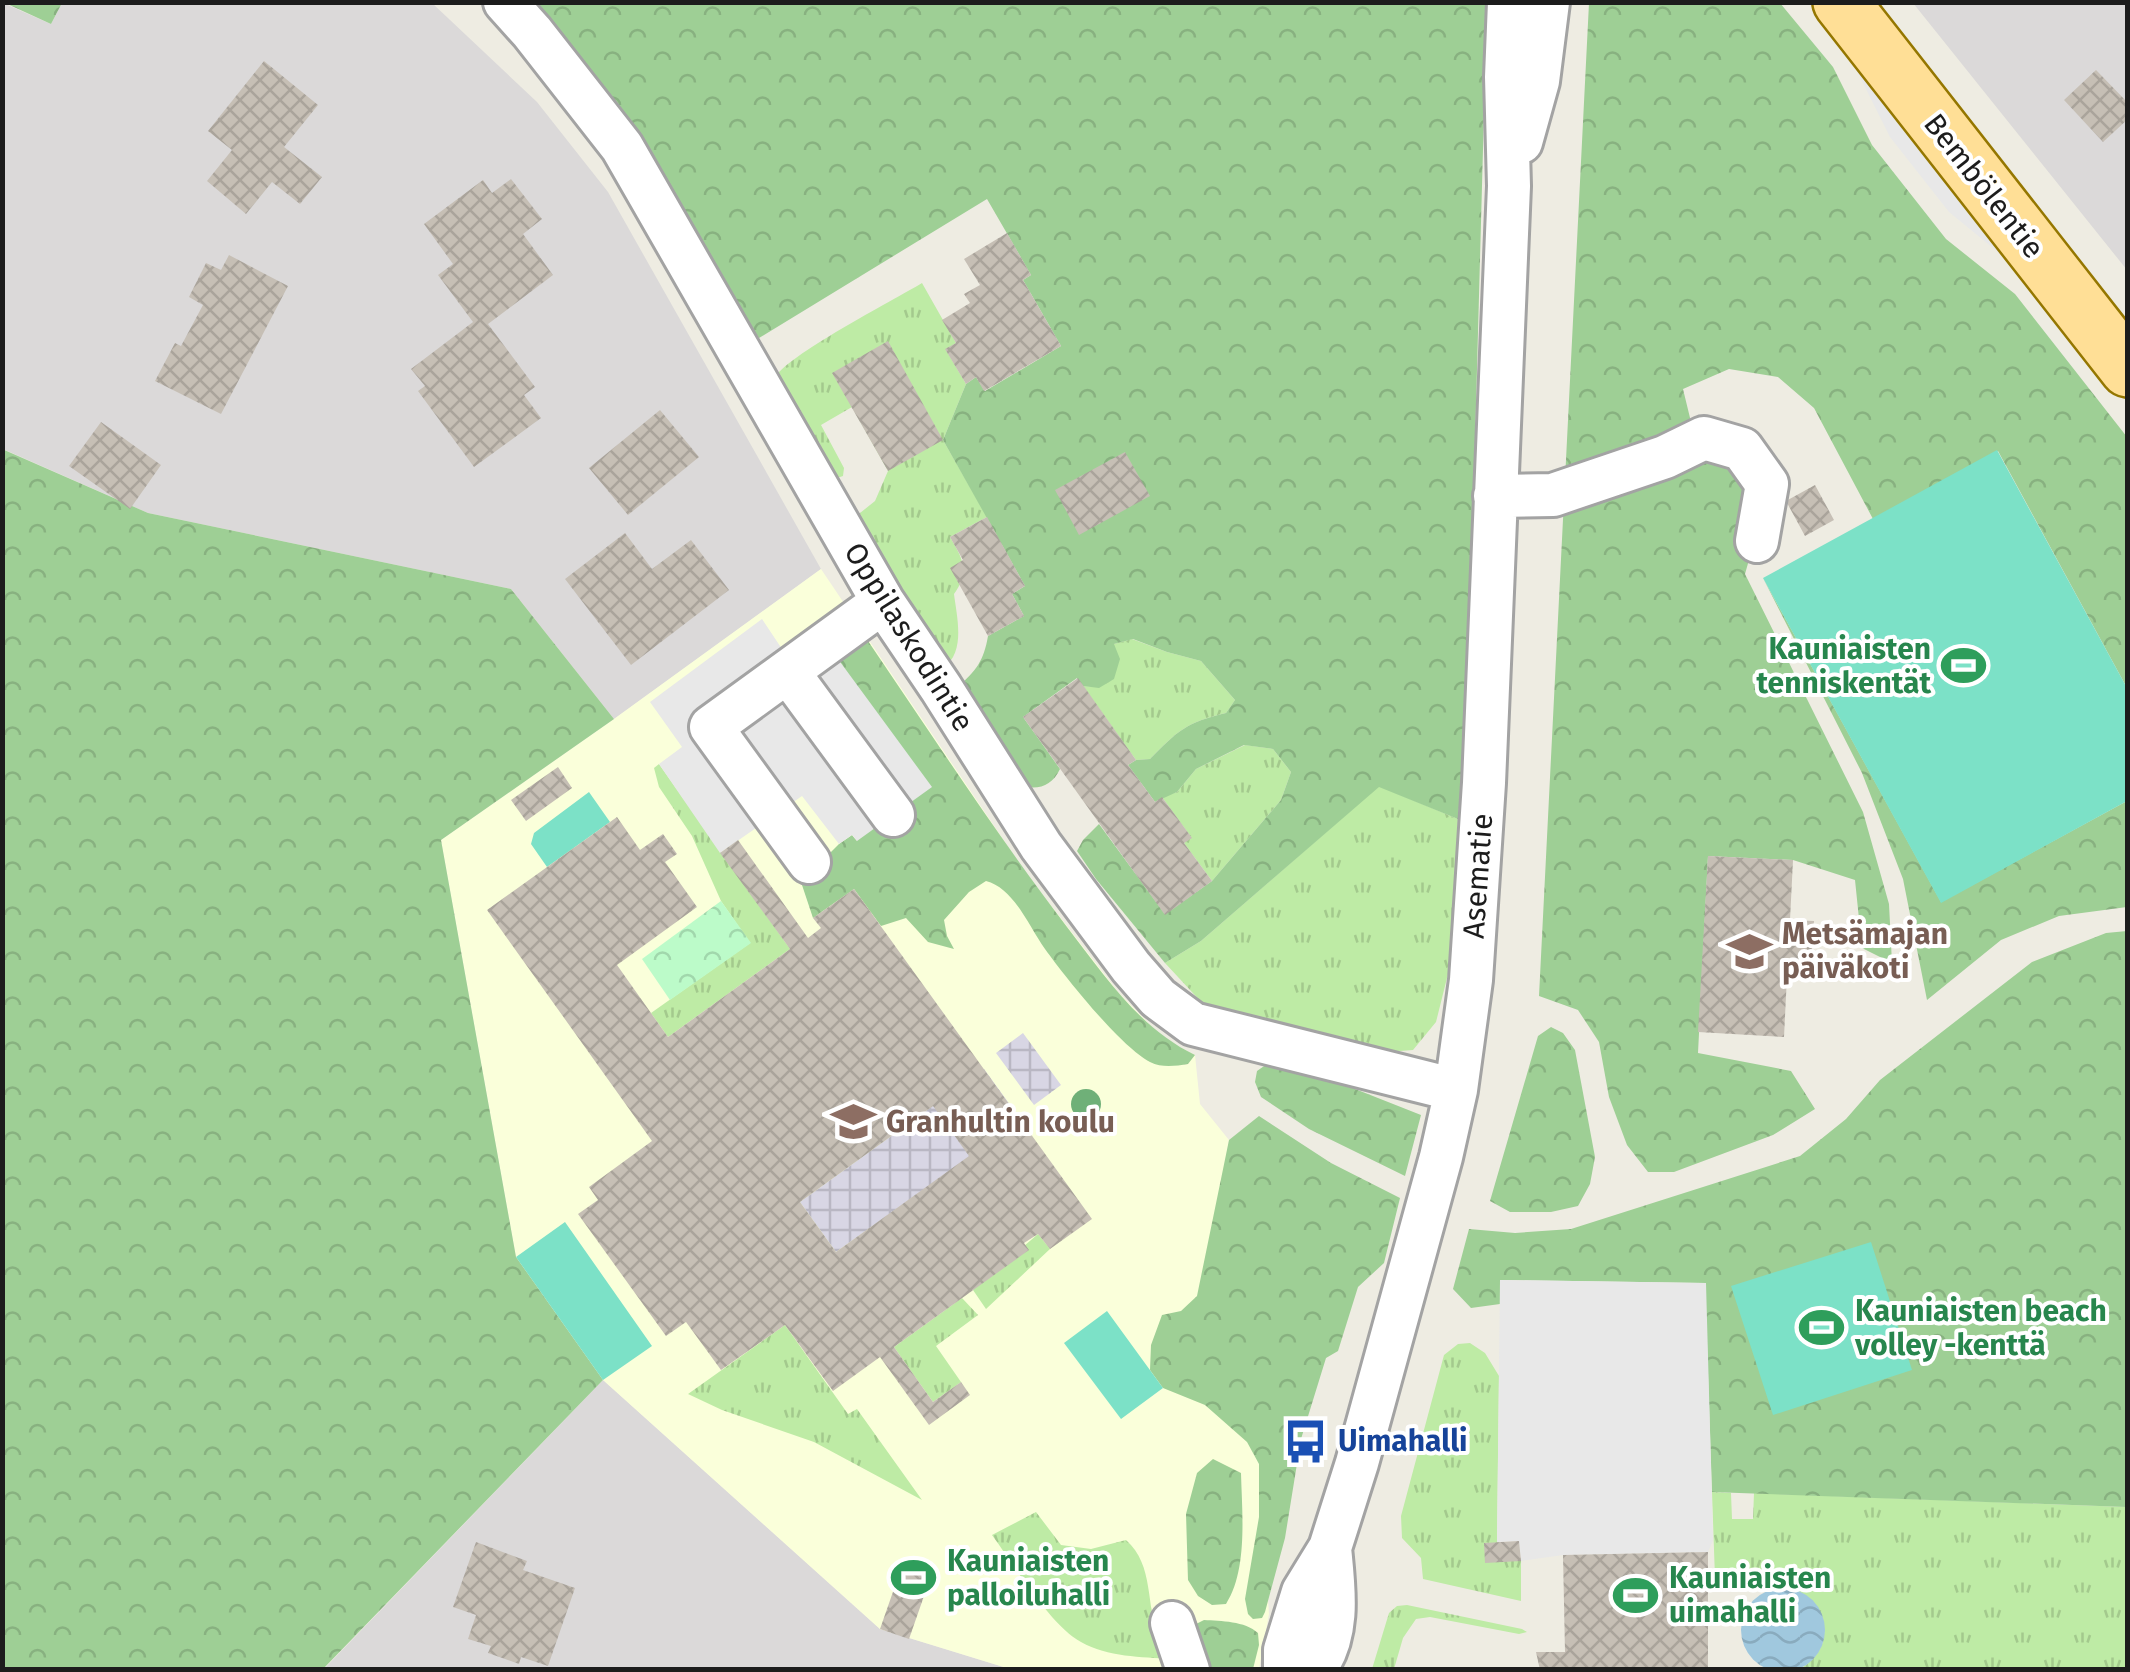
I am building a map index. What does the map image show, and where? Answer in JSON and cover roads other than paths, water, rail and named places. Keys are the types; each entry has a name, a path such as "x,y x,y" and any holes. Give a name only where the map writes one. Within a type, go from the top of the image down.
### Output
{"main road":[{"name":"Bembölentie","path":"1841,2 2128,368"}],"street":[{"name":"Oppilaskodintie","path":"505,2 622,147 883,602 1041,846 1158,998 1193,1024 1456,1090"},
{"name":"Asematie","path":"1285,1670 1285,1650 1303,1592 1330,1548 1356,1463 1441,1157 1456,1090 1471,980 1484,783 1509,186 1509,2"},
{"name":"Asematie","path":"1509,186 1538,81 1548,2"},
{"path":"1495,496 1553,495 1704,438 1742,449 1767,484 1757,542"},
{"path":"809,862 711,726 883,602"},
{"path":"788,672 894,815"},
{"name":"Asematie","path":"1314,1670 1336,1608 1330,1548"},
{"path":"1172,1623 1188,1670"}],"water":[{"path":"1783,1588 1799,1591 1813,1600 1822,1614 1822,1646 1813,1660 1799,1669 1783,1672 1767,1669 1753,1660 1744,1646 1741,1630 1744,1614 1753,1600 1767,1591"}],"place":[{"name":"Kauniaisten tenniskentät","path":"1964,666"},
{"name":"Metsämajan päiväkoti","path":"1749,951"},
{"name":"Granhultin koulu","path":"853,1122"},
{"name":"Kauniaisten beach volley -kenttä","path":"1822,1328"},
{"name":"Uimahalli","path":"1305,1441"},
{"name":"Kauniaisten palloiluhalli","path":"914,1578"},
{"name":"Kauniaisten uimahalli","path":"1636,1595"}]}
